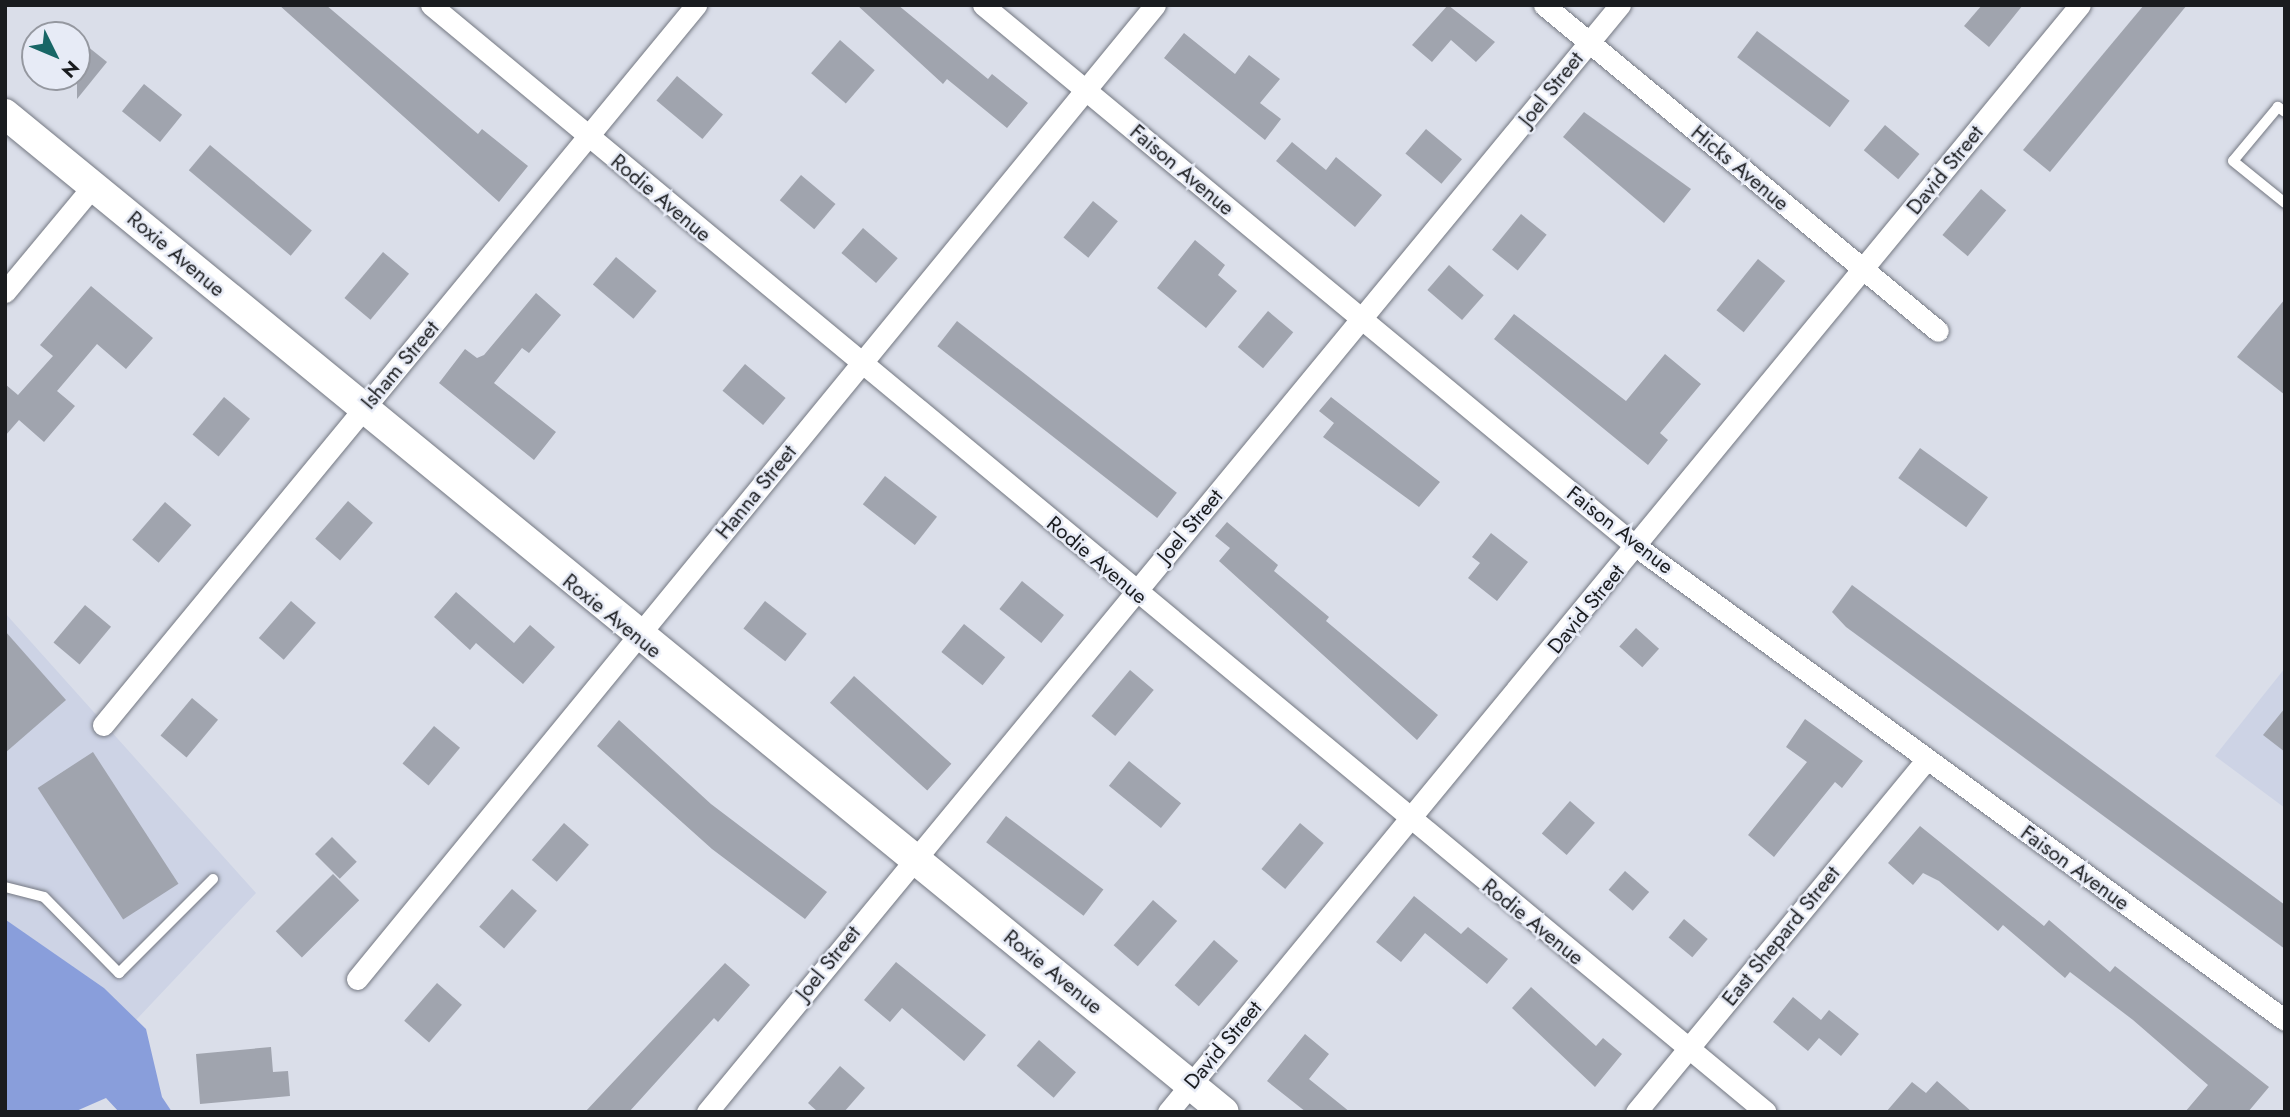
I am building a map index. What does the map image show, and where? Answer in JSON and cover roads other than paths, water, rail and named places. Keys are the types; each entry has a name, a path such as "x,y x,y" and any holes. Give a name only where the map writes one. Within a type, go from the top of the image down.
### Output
{"street":[{"name":"Rodie Avenue","path":"430,5 1411,822 1766,1112"},
{"name":"Isham Street","path":"103,724 696,5"},
{"name":"Faison Avenue","path":"982,5 1637,547 1925,761 2285,1020"},
{"name":"Hanna Street","path":"357,979 1155,5"},
{"name":"Hicks Avenue","path":"1544,5 1938,331"},
{"name":"Joel Street","path":"707,1112 1620,5"},
{"name":"David Street","path":"1168,1112 1411,822 2080,5"},
{"name":"Roxie Avenue","path":"5,114 637,637 1224,1112"},
{"path":"5,292 93,186"},
{"name":"East Shepard Street","path":"1636,1112 1925,761"}],"lane":[{"path":"2283,106 2233,161 2285,203"},
{"path":"5,887 44,897 119,973 213,879"}]}
